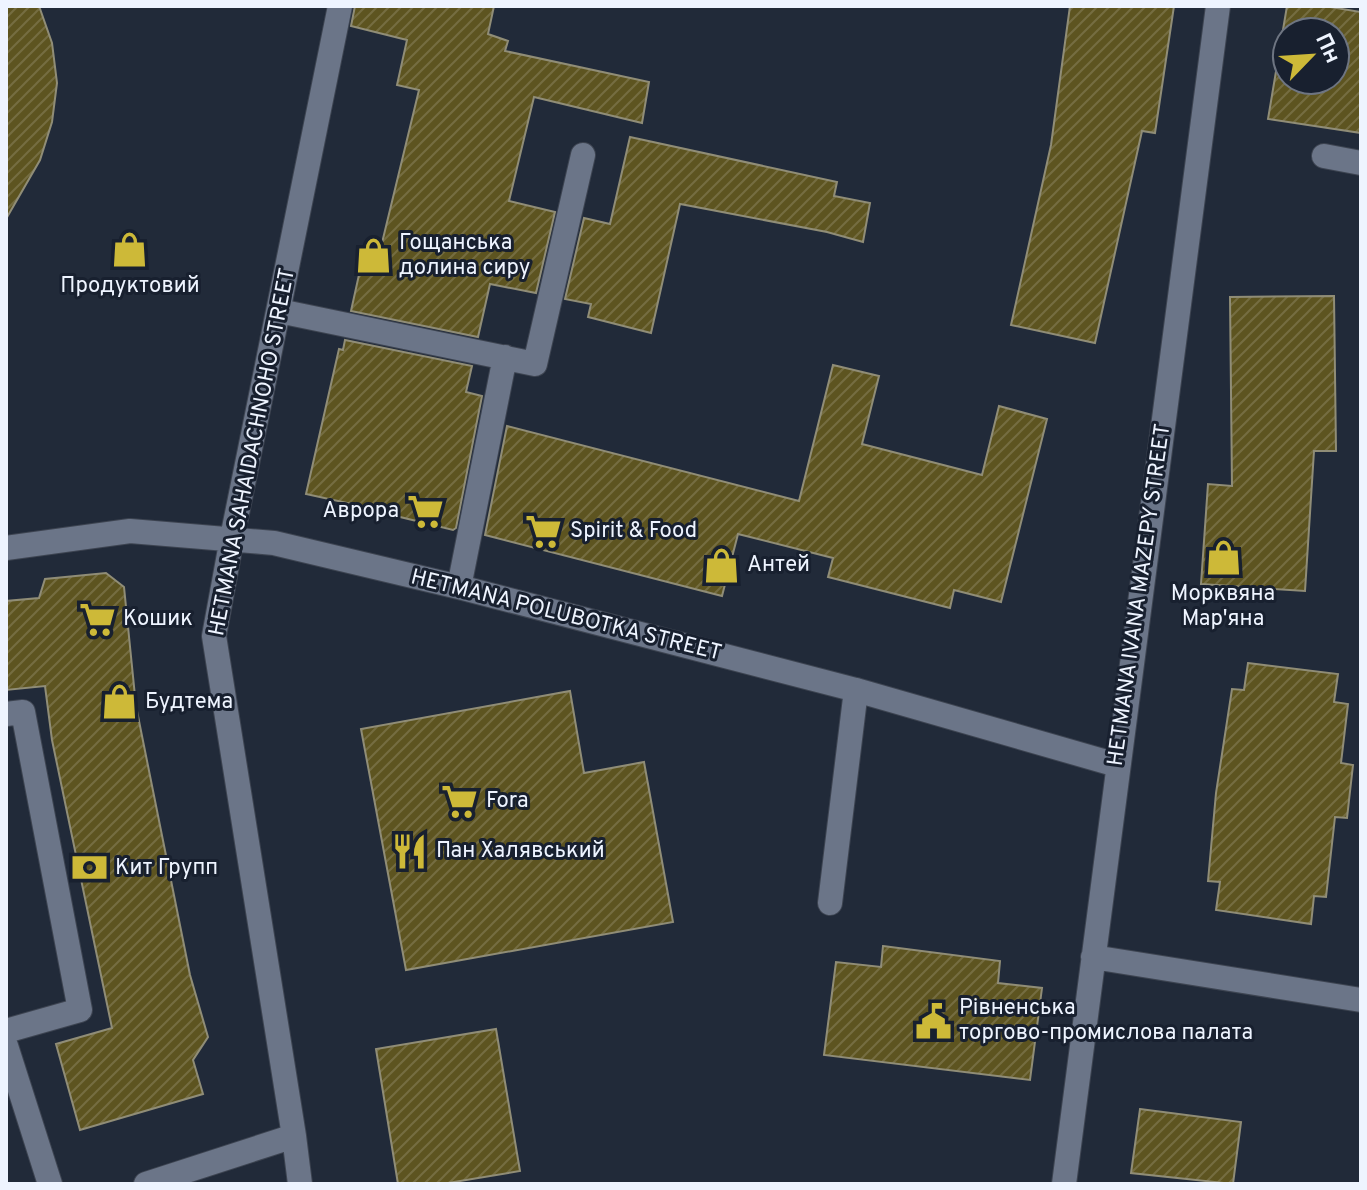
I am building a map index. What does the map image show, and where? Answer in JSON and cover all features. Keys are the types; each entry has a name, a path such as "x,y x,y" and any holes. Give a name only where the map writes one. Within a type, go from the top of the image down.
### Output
{"street":[{"name":"HETMANA SAHAIDACHNOHO STREET","path":"300,1184 214,636 340,6"},
{"name":"HETMANA IVANA MAZEPY STREET","path":"1064,1184 1218,6"},
{"path":"279,311 535,364 583,155"},
{"path":"1324,156 1361,163"},
{"path":"459,587 505,357"},
{"name":"HETMANA POLUBOTKA STREET","path":"6,548 130,531 274,543 459,587 856,690 1117,765"},
{"path":"830,903 856,690"},
{"path":"6,714 23,712 80,1010 6,1031"},
{"path":"1093,957 1361,1000"},
{"path":"6,1046 50,1184"},
{"path":"146,1184 294,1136"}],"building":[{"path":"6,6 39,6 52,43 57,83 52,122 40,160 6,219"},
{"path":"355,6 494,6 488,34 508,41 505,51 649,82 642,123 534,97 509,201 555,212 536,293 490,284 478,337 351,311 366,243 381,247 419,90 397,85 407,40 351,26"},
{"path":"1070,6 1174,6 1155,133 1142,131 1095,343 1011,325 1051,145"},
{"path":"1287,6 1324,6 1361,12 1361,133 1268,119 1272,96 1351,96 1351,16 1285,16"},
{"path":"630,137 837,182 834,196 870,203 863,242 827,232 680,204 651,333 588,317 591,304 565,299 584,218 610,224"},
{"path":"1334,296 1336,451 1314,451 1305,591 1201,584 1208,484 1232,486 1230,297"},
{"path":"345,340 472,366 466,392 482,396 456,528 453,530 306,494 339,349 343,350"},
{"path":"833,365 879,376 862,444 982,475 999,406 1047,419 1001,602 954,590 950,608 828,577 833,558 738,534 722,596 485,535 507,426 799,501"},
{"path":"106,573 124,587 136,706 190,975 208,1037 193,1060 203,1094 80,1130 56,1044 112,1028 52,740 45,686 6,690 6,601 39,598 45,579"},
{"path":"1248,663 1338,674 1334,702 1348,704 1341,763 1353,765 1347,818 1335,817 1326,897 1314,896 1311,924 1216,910 1220,882 1208,881 1216,793 1232,689 1244,690"},
{"path":"570,691 584,773 644,762 673,922 406,970 361,729"},
{"name":"Рівненська торгово-промислова палата","path":"883,946 1000,961 998,983 1042,988 1030,1080 824,1055 836,962 881,967"},
{"path":"496,1029 520,1171 442,1184 398,1184 376,1049"},
{"path":"1140,1109 1241,1122 1233,1184 1131,1173"}],"place":[{"name":"Продуктовий","path":"130,250"},
{"name":"Гощанська долина сиру","path":"373,256"},
{"name":"Аврора","path":"425,511"},
{"name":"Spirit & Food","path":"544,531"},
{"name":"Морквяна Мар'яна","path":"1223,558"},
{"name":"Антей","path":"721,565"},
{"name":"Кошик","path":"97,619"},
{"name":"Будтема","path":"119,702"},
{"name":"Fora","path":"460,801"},
{"name":"Пан Халявський","path":"410,851"},
{"name":"Кит Групп","path":"89,868"},
{"name":"Рівненська торгово-промислова палата","path":"933,1021"}]}
